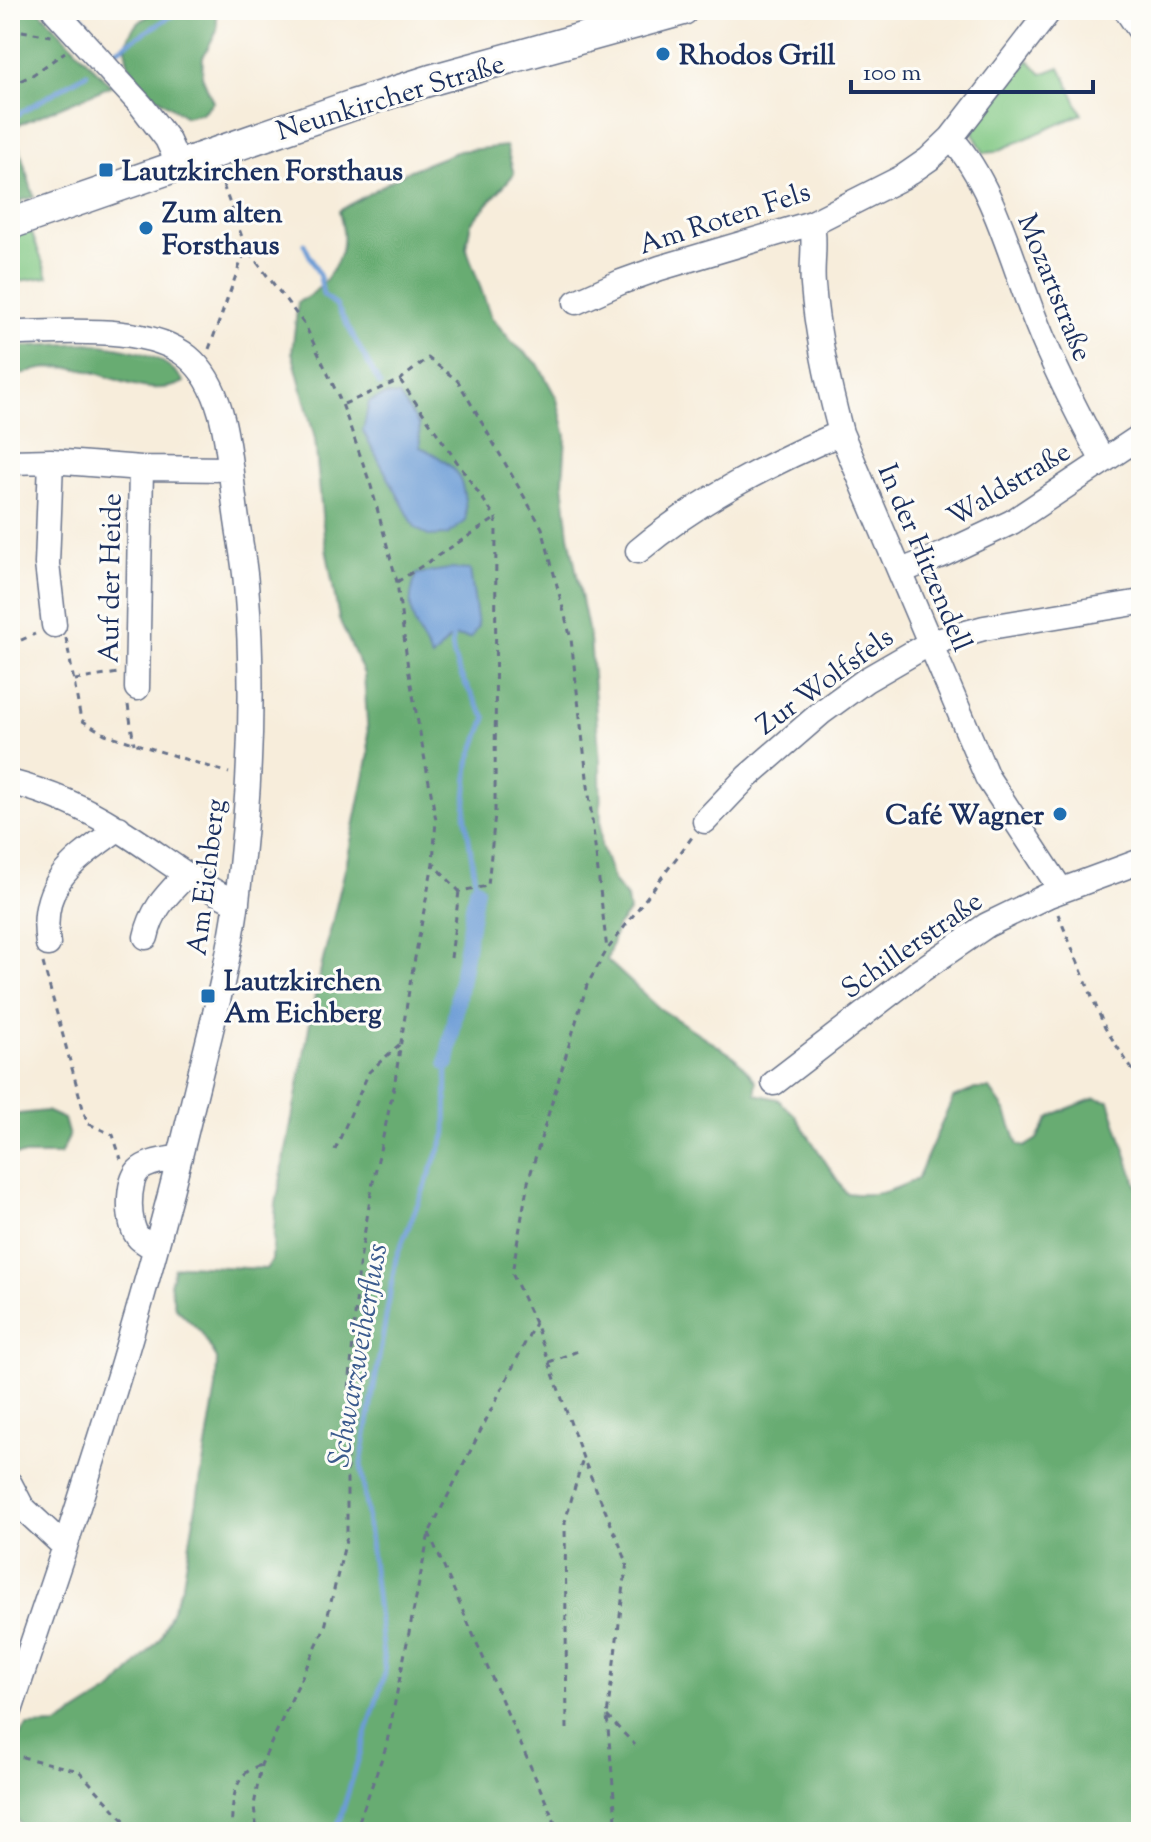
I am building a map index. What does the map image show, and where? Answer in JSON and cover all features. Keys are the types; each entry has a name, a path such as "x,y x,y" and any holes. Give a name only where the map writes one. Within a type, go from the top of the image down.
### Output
{"main road":[{"name":"Neunkircher Straße","path":"10,224 431,80 683,10"}],"street":[{"path":"54,10 70,38 159,128 179,165"},
{"name":"Am Roten Fels","path":"576,302 660,268 812,223 903,177 929,159 951,138 1050,10"},
{"path":"1126,10 1141,32"},
{"name":"Mozartstraße","path":"951,138 968,159 990,205 1036,323 1072,403 1103,461"},
{"name":"In der Hitzendell","path":"812,223 816,321 841,433 987,777 1050,871 1055,893"},
{"name":"Am Eichberg","path":"10,333 92,333 147,339 170,346 187,356 201,371 219,409 229,469 246,583 251,693 237,903 220,992 155,1249 65,1547 10,1711"},
{"path":"638,551 671,524 723,491 787,456 841,433"},
{"name":"Waldstraße","path":"901,571 1012,522 1141,436"},
{"name":"Auf der Heide","path":"51,461 47,564 54,625"},
{"name":"Auf der Heide","path":"10,462 229,469"},
{"name":"Auf der Heide","path":"137,688 141,468"},
{"name":"Zur Wolfsfels","path":"705,821 747,777 810,722 866,680 930,643 984,628 1141,602"},
{"path":"10,804 20,785 83,808 119,828 185,876 237,903"},
{"path":"48,944 46,912 60,876 79,857 119,828"},
{"name":"Schillerstraße","path":"774,1083 959,942 1016,909 1141,861"},
{"path":"146,937 150,918 185,876"},
{"path":"155,1249 138,1237 130,1220 132,1180 139,1170 149,1164 180,1157"},
{"path":"10,1484 22,1507 65,1547"}],"path":[{"path":"10,29 70,38 50,64 10,85"},
{"path":"214,152 219,176 246,248 305,325 342,404 371,486 397,582 408,668 436,820 433,863 359,1266 347,1415 347,1536 325,1627 261,1765 254,1806 257,1832"},
{"path":"201,371 246,248"},
{"path":"342,404 400,380 428,358 458,381 542,528 571,639 607,950"},
{"path":"400,380 496,518 494,828 488,886 459,891"},
{"path":"397,582 496,518"},
{"path":"75,680 81,720 105,734 247,779"},
{"path":"617,1832 607,1716 627,1562 583,1458 535,1323 512,1273 528,1182 587,985 607,950 705,821"},
{"path":"433,863 459,891 451,958"},
{"path":"1055,893 1105,1028 1141,1083"},
{"path":"48,944 43,964 87,1123 113,1135 123,1167 132,1180"},
{"path":"335,1150 369,1072 401,1043"},
{"path":"1141,1131 1133,1144 1141,1177"},
{"path":"355,1832 386,1747 429,1533 535,1323"},
{"path":"549,1362 578,1351"},
{"path":"567,1729 565,1522 583,1458"},
{"path":"429,1533 556,1825"},
{"path":"607,1716 635,1745"},
{"path":"10,1754 79,1771 135,1832"},
{"path":"231,1832 234,1790 242,1777 261,1765"}],"green space":[{"path":"10,10 39,10 111,86 13,127 34,197 10,203"},
{"path":"157,10 217,10 217,30 203,57 202,76 213,102 202,113 186,117 151,92 132,71 127,58 127,45 132,30"},
{"path":"1029,60 1042,74 1060,67 1082,114 995,152 984,153 973,133 974,126"},
{"path":"506,146 514,174 471,223 466,247 491,317 512,342 538,364 557,399 566,436 563,482 569,535 590,639 600,762 601,845 614,882 627,898 629,912 617,927 607,960 659,1008 735,1057 756,1081 756,1094 777,1099 794,1114 846,1193 883,1192 917,1179 953,1098 975,1089 990,1089 1006,1112 1018,1145 1024,1147 1037,1139 1049,1118 1059,1112 1095,1098 1109,1101 1141,1199 1141,1832 28,1832 10,1813 17,1740 27,1726 57,1725 114,1689 160,1639 183,1583 216,1388 217,1359 201,1332 175,1307 170,1284 174,1268 185,1265 266,1269 272,1260 276,1204 317,985 369,754 364,674 339,619 324,536 315,439 292,352 298,302 321,285 337,261 343,239 339,211 408,171 459,151","holes":["470,571 471,638 452,636 432,658"]},
{"path":"10,174 48,277 10,282"},
{"path":"88,343 128,349 154,357 184,382 170,387 142,387 65,367 41,369 10,378 10,347"},
{"path":"46,1111 64,1119 69,1137 60,1155 10,1155 10,1115"}],"water":[{"path":"386,395 399,396 419,425 420,447 451,467 461,483 466,521 447,535 428,536 415,527 363,431 369,402"},
{"path":"450,569 470,570 478,626 471,638 452,636 432,658 413,618 413,587 417,574"}],"waterway":[{"path":"75,10 88,24"},
{"path":"107,56 181,10"},
{"path":"10,119 87,73"},
{"name":"Schwarzweiherfluss","path":"304,244 320,277 323,295 336,305 380,385"},
{"name":"Schwarzweiherfluss","path":"453,632 457,666 486,718 469,763 465,813 476,886"},
{"name":"Schwarzweiherfluss","path":"447,1063 476,889"},
{"name":"Schwarzweiherfluss","path":"336,1832 385,1673 361,1464 396,1258 446,1134 447,1063"}],"place":[{"name":"Rhodos Grill","path":"663,54"},
{"name":"Lautzkirchen Forsthaus","path":"106,170"},
{"name":"Zum alten Forsthaus","path":"146,228"},
{"name":"Café Wagner","path":"1060,814"},
{"name":"Lautzkirchen Am Eichberg","path":"208,996"}]}
